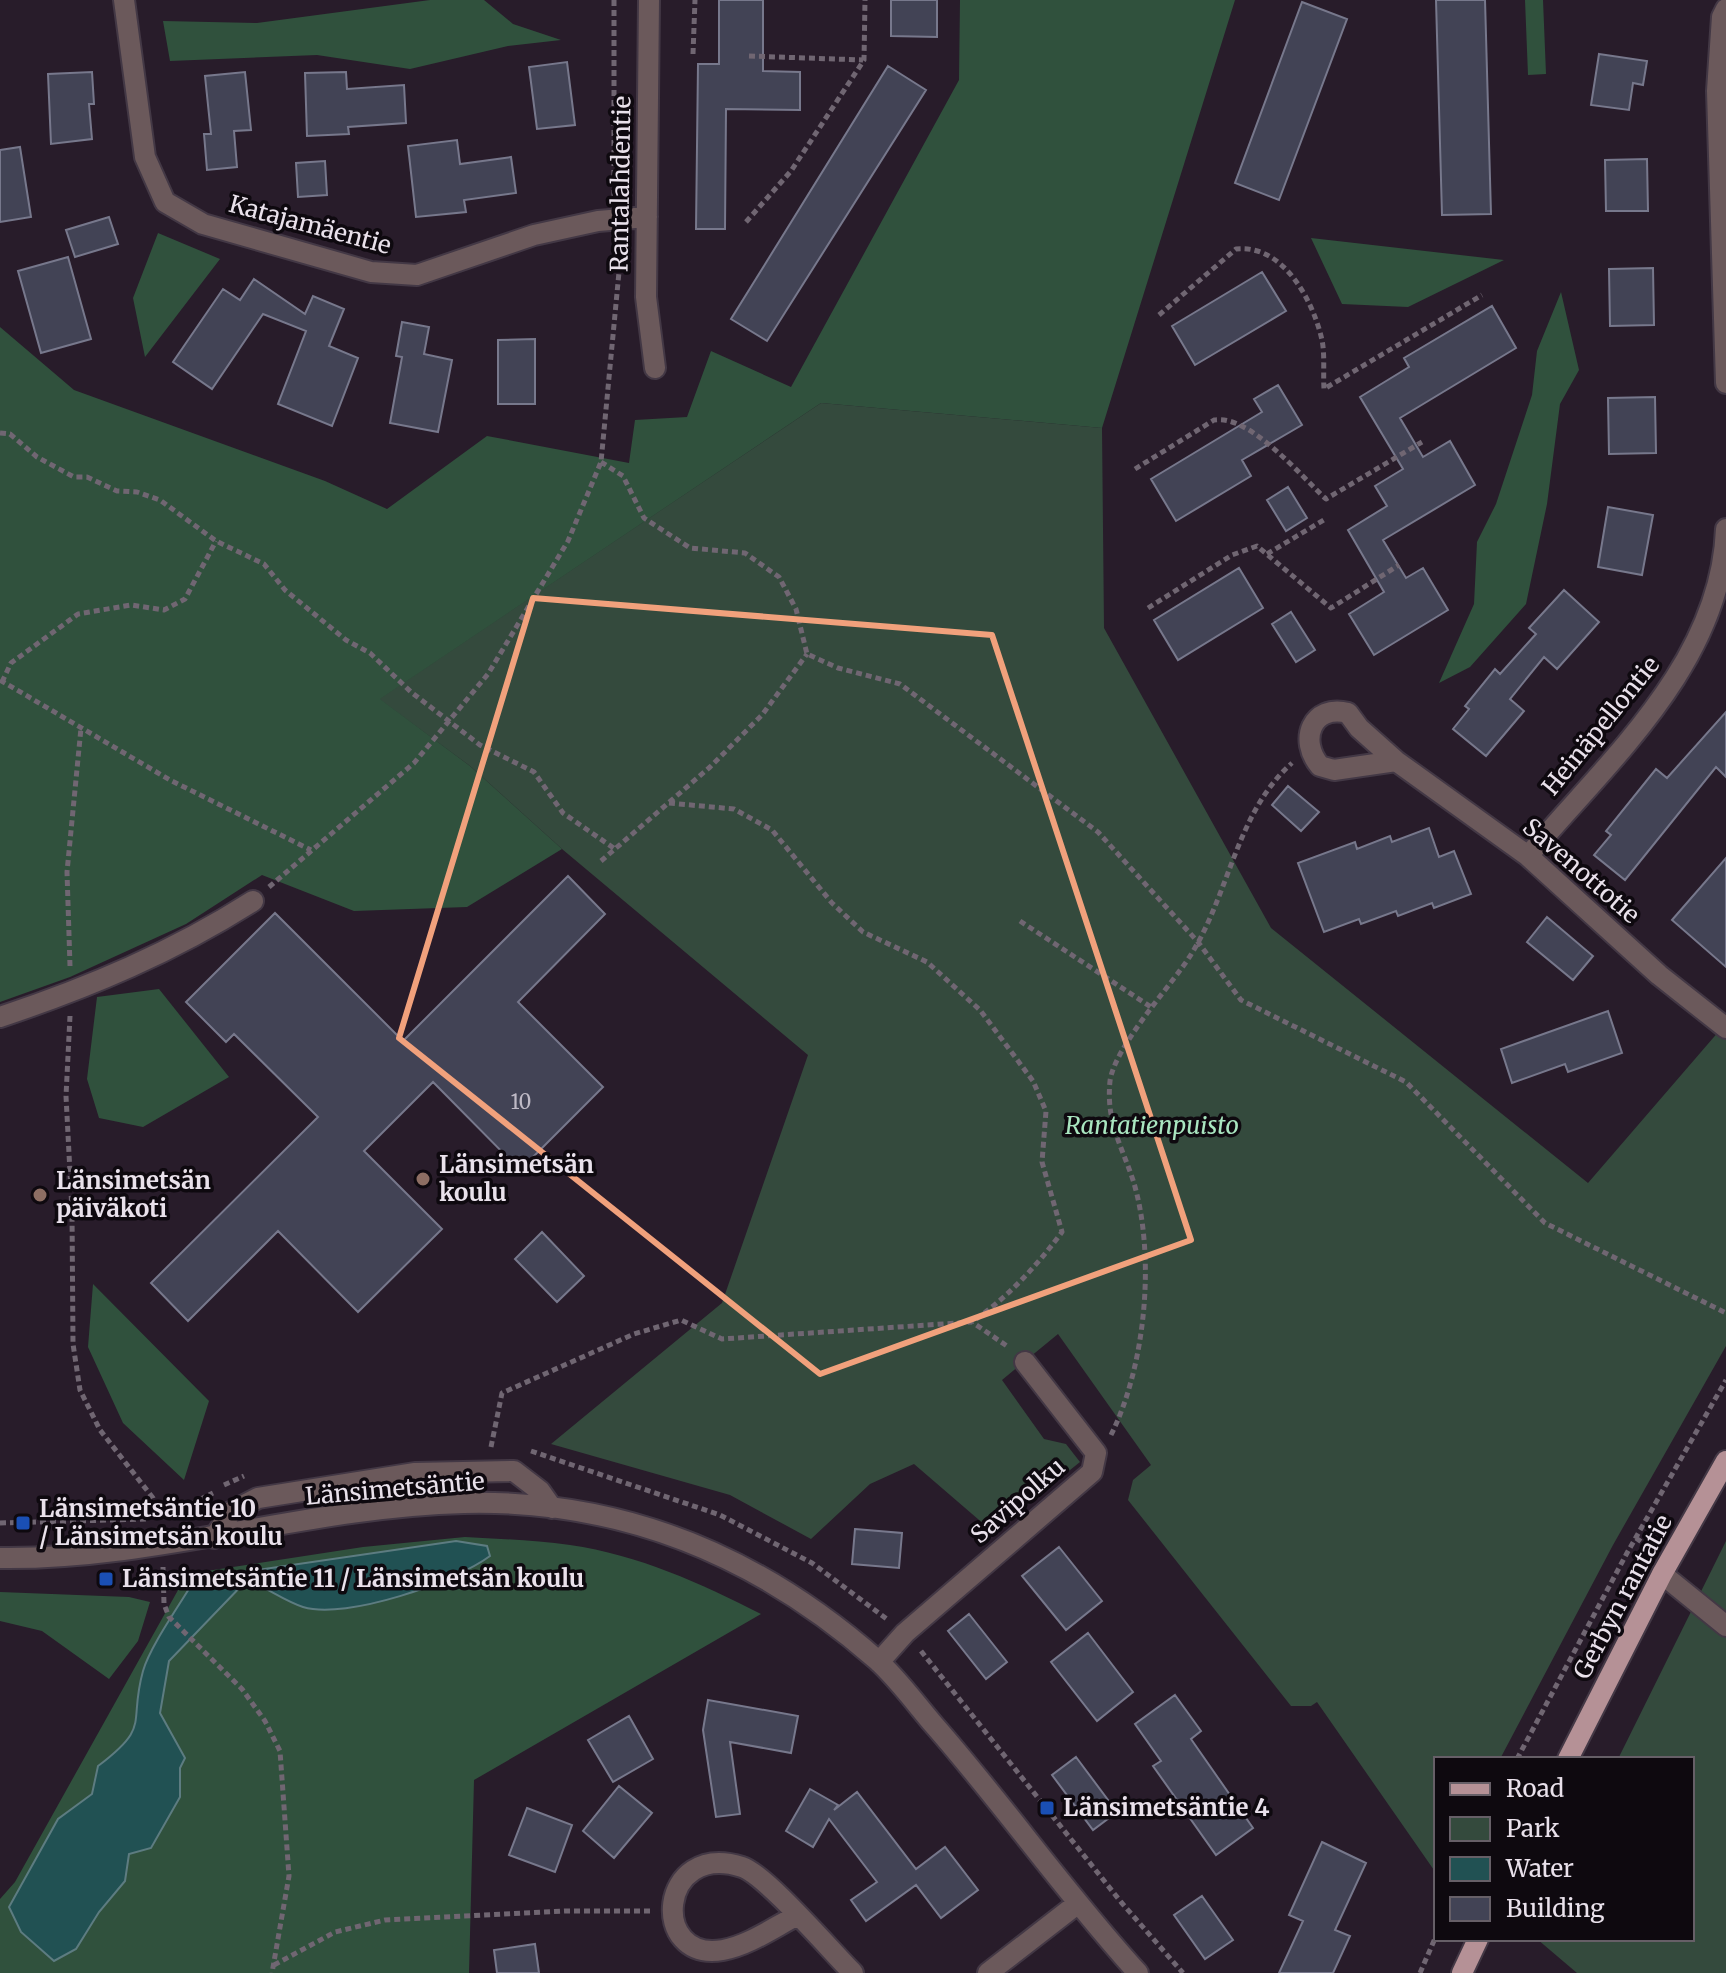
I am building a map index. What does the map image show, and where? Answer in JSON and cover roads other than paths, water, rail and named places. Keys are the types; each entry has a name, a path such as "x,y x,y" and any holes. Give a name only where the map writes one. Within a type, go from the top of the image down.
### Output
{"main road":[{"name":"Gerbyn rantatie","path":"1569,1757 1662,1574 1726,1461"},
{"path":"1462,1973 1477,1941"}],"street":[{"name":"Katajamäentie","path":"124,0 145,157 165,202 203,224 371,272 417,275 534,235 614,219 647,217"},
{"name":"Rantalahdentie","path":"649,0 646,297 655,368"},
{"path":"1726,9 1722,17 1717,91 1726,383"},
{"name":"Heinäpellontie","path":"1528,856 1656,707 1697,644 1725,555 1726,529"},
{"name":"Savenottotie","path":"1396,761 1334,770 1320,766 1309,748 1311,725 1320,715 1337,710 1348,713 1359,728 1396,761 1528,856 1659,975 1726,1028"},
{"path":"0,1017 71,993 192,940 253,901"},
{"name":"Savipolku","path":"879,1662 905,1633 1092,1472 1096,1464 1096,1453 1025,1362"},
{"path":"214,1538 231,1512 258,1498 415,1473 514,1471 540,1491 552,1508"},
{"name":"Länsimetsäntie","path":"0,1558 73,1556 214,1538 361,1513 464,1503 552,1508 633,1522 703,1546 793,1593 879,1662 972,1768 1077,1904 1138,1973"},
{"path":"1662,1574 1726,1626"},
{"path":"796,1916 744,1943 702,1951 678,1931 671,1908 676,1888 693,1869 715,1863 742,1867 762,1878 853,1973"},
{"path":"988,1973 1077,1904"}],"water":[{"path":"456,1541 487,1546 490,1556 427,1587 346,1608 322,1610 303,1607 247,1580 169,1661 160,1713 185,1758 180,1768 180,1797 151,1848 129,1854 125,1881 99,1912 76,1949 54,1961 21,1932 9,1907 58,1819 92,1794 98,1766 132,1732 147,1661 195,1579"}],"place":[{"name":"Länsimetsän koulu","path":"423,1179"},
{"name":"Länsimetsän päiväkoti","path":"40,1195"},
{"name":"Länsimetsäntie 10 / Länsimetsän koulu","path":"23,1523"},
{"name":"Länsimetsäntie 11 / Länsimetsän koulu","path":"106,1579"},
{"name":"Länsimetsäntie 4","path":"1047,1808"}],"park label":[{"name":"Rantatienpuisto","path":"1152,1126"}]}
